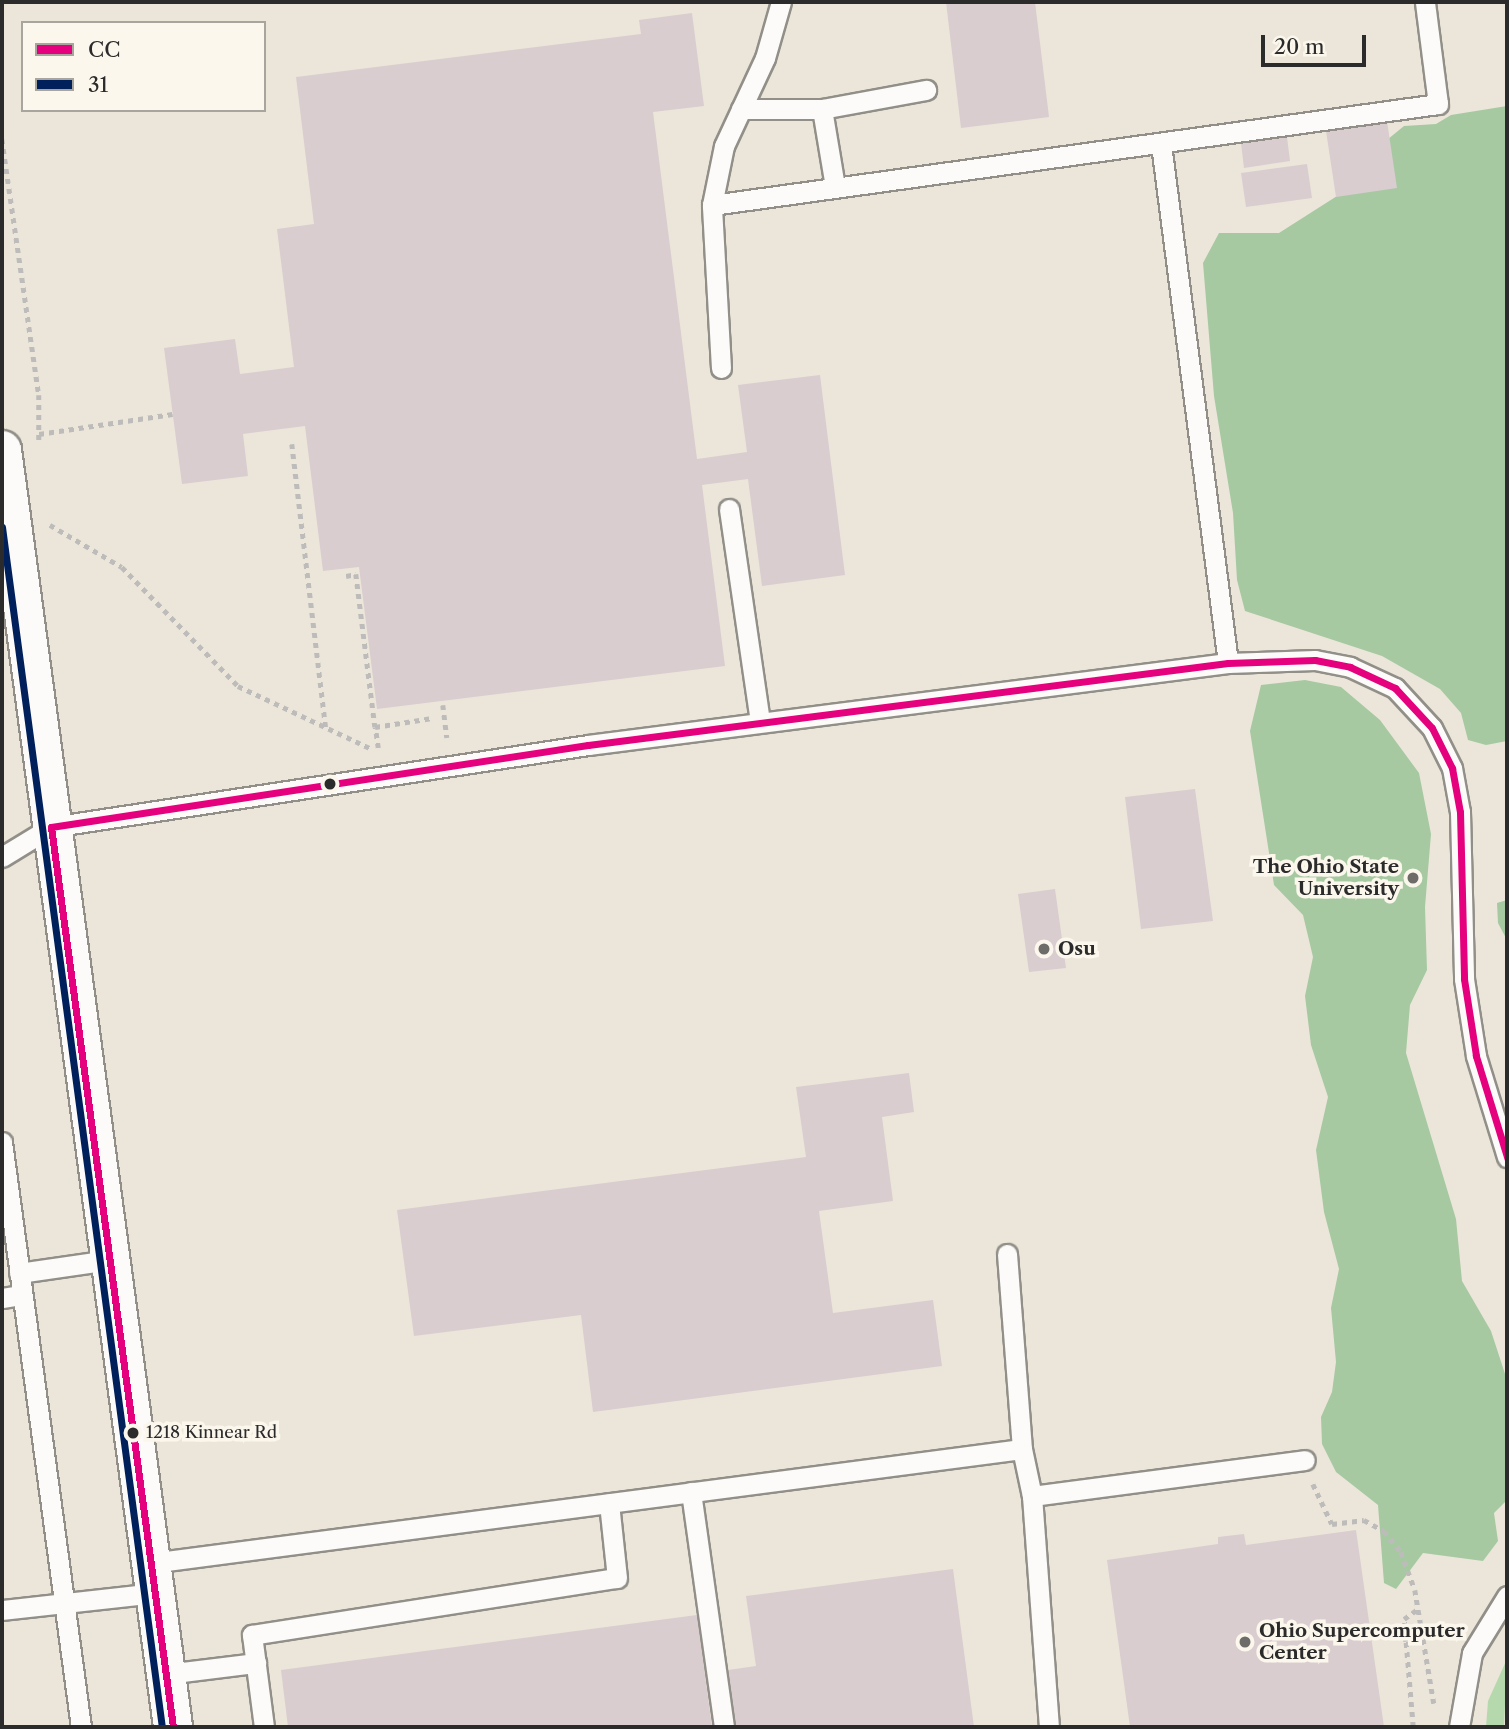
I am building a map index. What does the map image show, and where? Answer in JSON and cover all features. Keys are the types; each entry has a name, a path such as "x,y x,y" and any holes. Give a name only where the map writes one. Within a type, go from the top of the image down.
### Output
{"street":[{"path":"3,464 14,636 51,827 173,1727"}],"lane":[{"path":"721,368 712,205 724,146 765,58 781,2"},
{"path":"712,205 1438,104 1425,2"},
{"path":"741,110 822,109 926,90"},
{"path":"822,109 835,187"},
{"path":"1161,144 1228,663"},
{"path":"729,509 760,722"},
{"path":"2,857 51,827 760,722 1228,663 1315,660 1350,667 1395,688 1432,728 1452,768 1460,812 1464,979 1476,1056 1507,1157"},
{"path":"2,1142 81,1727"},
{"path":"1007,1254 1022,1449 1032,1496 1049,1727"},
{"path":"19,1273 109,1260"},
{"path":"2,1298 22,1295"},
{"path":"2,1610 64,1605 153,1578 609,1503 1022,1449"},
{"path":"1032,1496 1305,1460"},
{"path":"691,1492 724,1727"},
{"path":"264,1727 252,1635 617,1578 609,1503"},
{"path":"1459,1727 1472,1653 1507,1596"},
{"path":"166,1674 256,1663"}],"path":[{"path":"38,434 173,414"},
{"path":"292,444 326,730"},
{"path":"50,525 122,567 238,686 370,749 392,746"},
{"path":"346,576 356,574 379,748"},
{"path":"440,739 447,738 443,705"},
{"path":"375,727 432,718"},
{"path":"1305,1460 1318,1501 1332,1524 1364,1520 1384,1531 1401,1552 1419,1608 1435,1714"},
{"path":"1413,1727 1403,1639 1404,1619 1419,1608"},
{"path":"1403,1639 1424,1636"}],"green space":[{"path":"1507,106 1507,741 1486,745 1468,740 1461,713 1440,689 1382,656 1245,611 1237,580 1233,513 1214,396 1203,263 1219,233 1279,233 1359,182 1382,144 1404,126 1436,124 1451,115"},
{"path":"1305,680 1341,687 1380,720 1419,773 1431,834 1425,907 1427,970 1410,1005 1406,1053 1456,1219 1462,1281 1491,1331 1507,1380 1507,1500 1494,1513 1498,1541 1483,1561 1423,1553 1396,1589 1384,1583 1378,1505 1336,1472 1322,1444 1321,1417 1332,1392 1336,1362 1331,1308 1339,1269 1324,1212 1316,1150 1328,1097 1311,1045 1305,996 1313,957 1303,915 1274,885 1250,731 1261,685"},
{"path":"1507,900 1507,940 1498,923 1497,903"},
{"path":"1507,1659 1504,1727 1486,1727 1488,1701"}],"building":[{"path":"946,2 1035,2 1049,117 961,128"},
{"path":"692,13 704,106 653,112 697,459 747,452 738,385 820,375 845,575 762,586 748,479 702,485 725,666 377,709 359,567 323,571 305,426 243,434 248,476 182,484 164,348 235,339 240,374 294,367 277,229 314,224 296,77 641,34 639,20"},
{"path":"1387,121 1397,188 1336,197 1326,131"},
{"path":"1287,137 1290,161 1244,168 1241,143"},
{"path":"1307,164 1312,198 1246,207 1241,173"},
{"path":"1195,789 1213,921 1141,929 1125,797"},
{"name":"Osu","path":"1055,889 1066,968 1029,972 1018,894"},
{"path":"909,1073 914,1112 882,1117 893,1201 819,1211 833,1313 933,1300 942,1366 593,1412 581,1315 414,1336 397,1210 806,1157 796,1087"},
{"name":"Ohio Supercomputer Center","path":"1356,1530 1384,1727 1130,1727 1107,1560 1218,1544 1218,1537 1244,1534 1246,1545"},
{"path":"953,1569 974,1727 736,1727 728,1670 756,1666 746,1596"},
{"path":"697,1615 712,1727 288,1727 281,1670"}],"transit line":[{"name":"31","path":"2,527 162,1727"},
{"name":"CC","path":"173,1727 51,827 588,745 1228,663 1315,660 1350,667 1395,688 1432,728 1452,768 1460,812 1464,979 1476,1056 1507,1157"}],"place":[{"name":"The Ohio State University","path":"1413,878"},
{"name":"Osu","path":"1044,949"},
{"name":"1218 Kinnear Rd","path":"133,1433"},
{"name":"Ohio Supercomputer Center","path":"1245,1642"}]}
